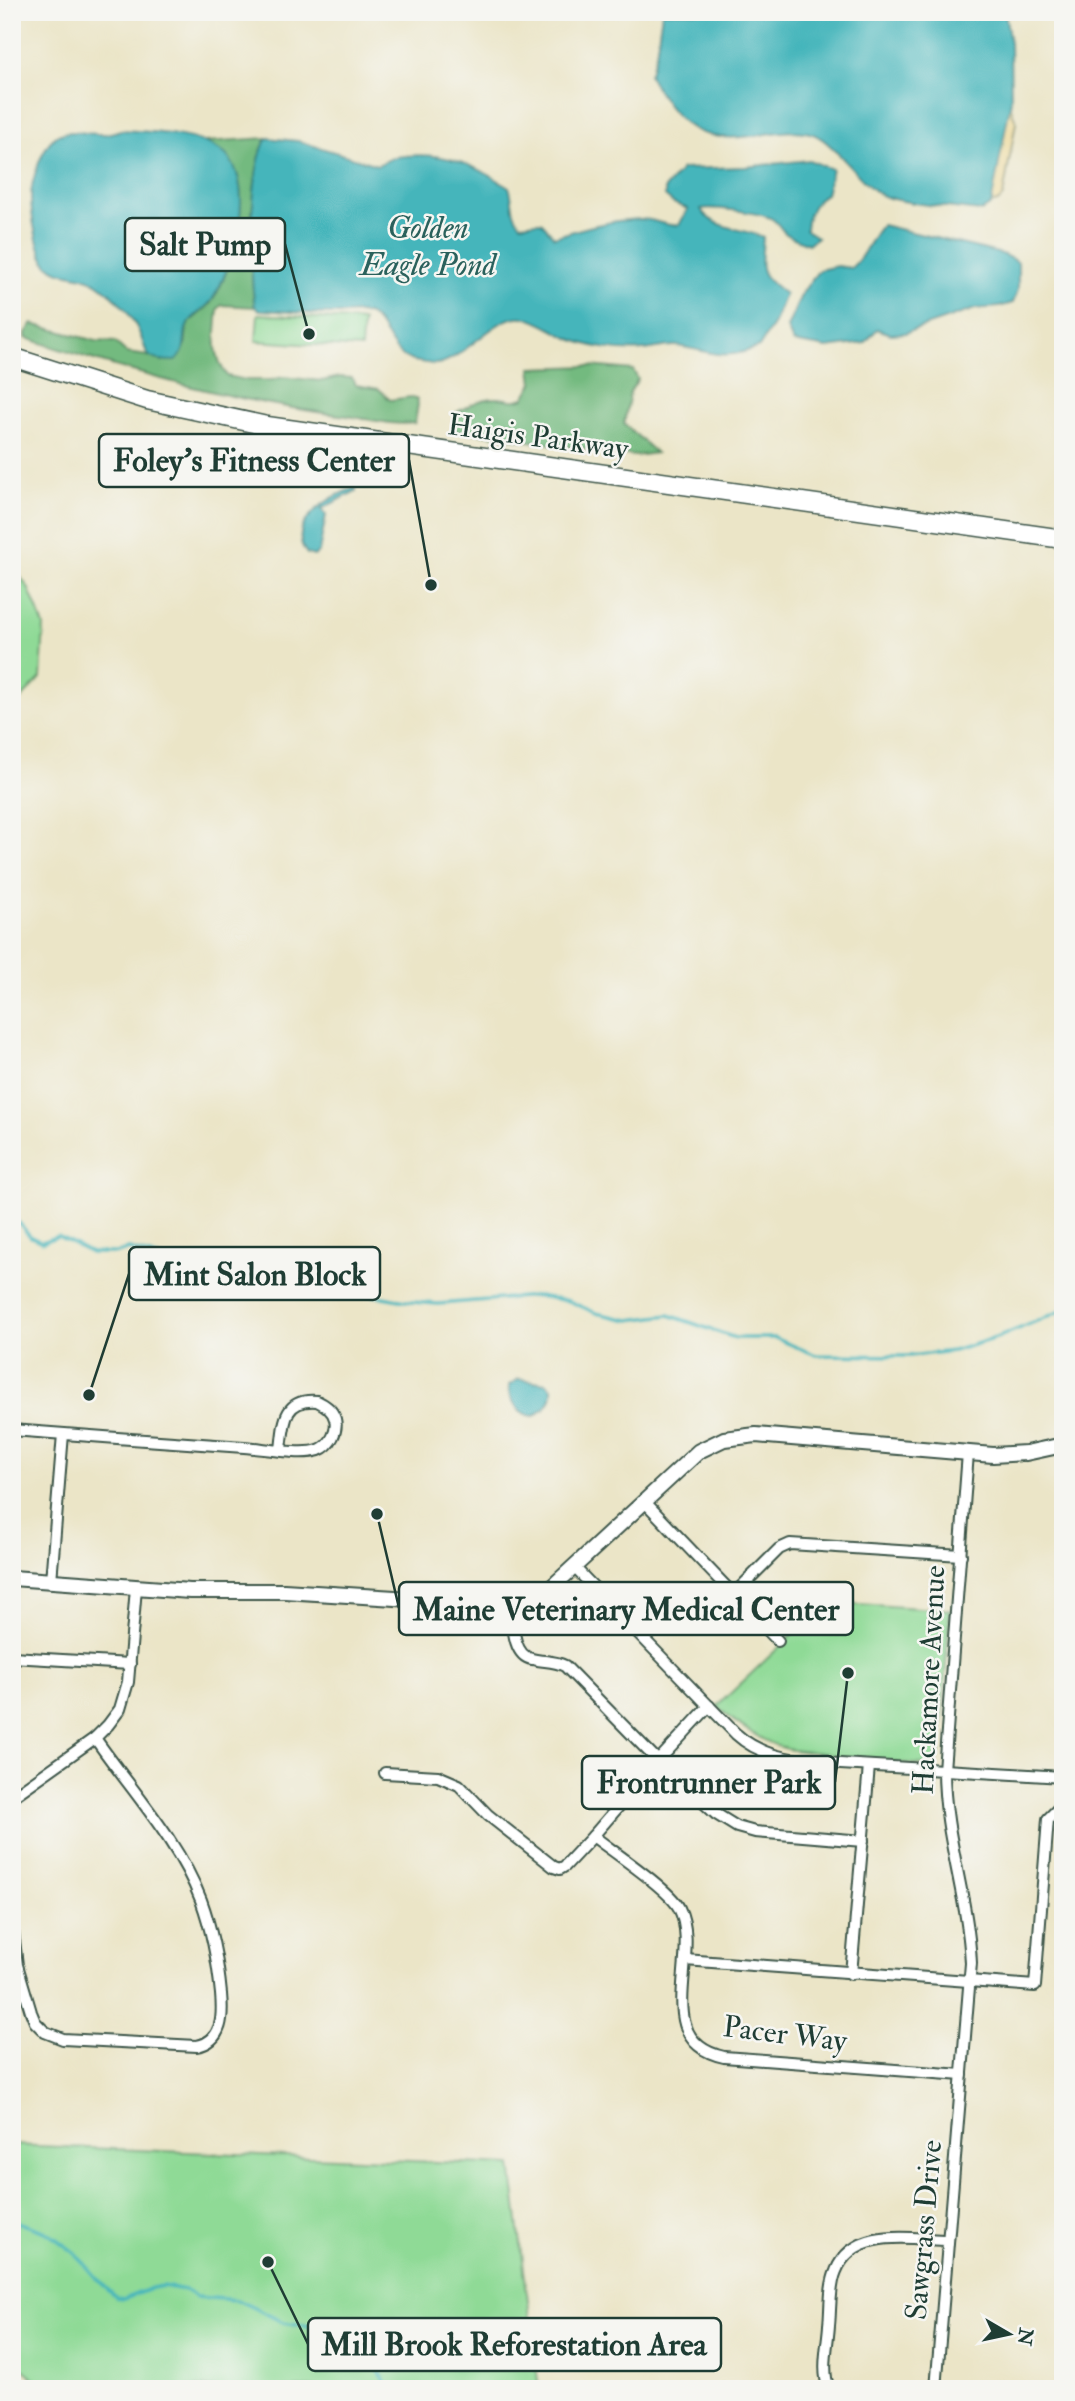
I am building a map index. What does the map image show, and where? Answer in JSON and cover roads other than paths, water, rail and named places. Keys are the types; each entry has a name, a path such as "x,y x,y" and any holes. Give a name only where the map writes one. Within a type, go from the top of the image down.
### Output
{"main road":[{"name":"Haigis Parkway","path":"12,357 147,400 267,426 1063,539"}],"street":[{"path":"12,1430 281,1450 307,1451 323,1448 329,1443 336,1428 331,1411 317,1401 299,1402 292,1407 284,1423 281,1450"},
{"path":"51,1581 63,1434"},
{"path":"12,1578 136,1588 224,1592 284,1591 511,1605 538,1597 575,1568 699,1451 724,1439 756,1435 993,1455 1026,1453 1063,1445"},
{"name":"Hackamore Avenue","path":"962,2076 971,1963 969,1931 947,1824 944,1770 968,1453"},
{"path":"645,1502 778,1641"},
{"path":"733,1595 779,1549 790,1544 961,1555"},
{"path":"575,1568 746,1743 768,1754 792,1760 1063,1777"},
{"path":"14,1791 95,1738 120,1709 126,1694 130,1664 136,1588"},
{"path":"511,1605 516,1642 523,1655 529,1659 555,1661 565,1666 658,1761 716,1814 737,1827 755,1832 863,1841"},
{"path":"12,1657 130,1664"},
{"path":"385,1773 438,1776 459,1785 488,1815 554,1867 560,1868 593,1836 709,1706"},
{"path":"12,1923 17,1965 31,2012 39,2027 50,2035 62,2039 197,2046 209,2042 219,2029 222,2013 218,1972 200,1898 158,1825 95,1738"},
{"path":"851,1974 869,1766"},
{"path":"685,1961 1035,1986 1048,1819 1063,1804"},
{"name":"Pacer Way","path":"593,1836 673,1899 684,1922 684,2023 698,2044 714,2054 962,2076"},
{"name":"Sawgrass Drive","path":"936,2389 962,2076"},
{"path":"829,2389 826,2370 832,2290 835,2272 843,2259 860,2245 880,2239 947,2240"}],"water":[{"path":"662,12 1005,12 1010,43 1011,100 991,205 982,211 915,203 881,195 830,146 808,132 725,137 695,130 671,109 649,75 656,54"},
{"path":"121,130 172,134 210,144 232,163 239,181 239,223 228,267 212,300 188,324 183,352 175,361 157,360 149,355 131,317 100,285 89,279 56,271 48,265 35,232 32,190 47,146 58,135 68,132 103,134"},
{"name":"Golden Eagle Pond","path":"267,138 298,141 377,165 412,155 456,160 509,187 514,211 521,224 540,222 554,237 597,225 630,220 646,219 679,225 688,209 673,203 665,196 665,188 682,169 745,167 809,160 832,169 826,194 814,204 807,220 806,230 817,237 808,244 788,235 767,217 726,209 701,209 705,215 720,224 763,237 762,270 769,281 785,294 774,323 759,347 725,355 676,346 648,350 607,349 571,339 523,317 502,322 457,355 433,364 414,361 400,354 377,321 368,314 324,314 260,310 255,307 252,221 257,172"},
{"path":"882,225 1002,254 1018,262 1018,290 1013,303 975,309 905,333 891,334 877,329 865,343 827,348 793,342 787,328 802,293 819,270 837,266 851,268"},
{"path":"354,488 356,491 321,509 326,515 319,552 314,556 307,554 301,543 305,522 333,497"},
{"path":"519,1379 546,1383 552,1388 548,1405 534,1416 519,1410 510,1396 509,1385"}],"waterway":[{"path":"12,1224 19,1223 31,1237 42,1242 58,1236 91,1253 117,1253 129,1249 169,1261 226,1266 247,1258 322,1277 371,1295 412,1302 438,1304 537,1296 569,1301 596,1313 629,1320 669,1315 735,1338 775,1338 816,1355 909,1356 953,1351 999,1337 1063,1310"},
{"path":"12,2220 46,2232 59,2241 75,2253 117,2298 124,2299 163,2286 185,2290 196,2297 237,2300 283,2322 310,2326 346,2356 368,2363 377,2370 390,2389"}],"place":[{"name":"Salt Pump","path":"309,334"},
{"name":"Foley's Fitness Center","path":"431,585"},
{"name":"Mint Salon Block","path":"89,1395"},
{"name":"Maine Veterinary Medical Center","path":"377,1514"},
{"name":"Frontrunner Park","path":"848,1673"},
{"name":"Mill Brook Reforestation Area","path":"268,2262"}]}
